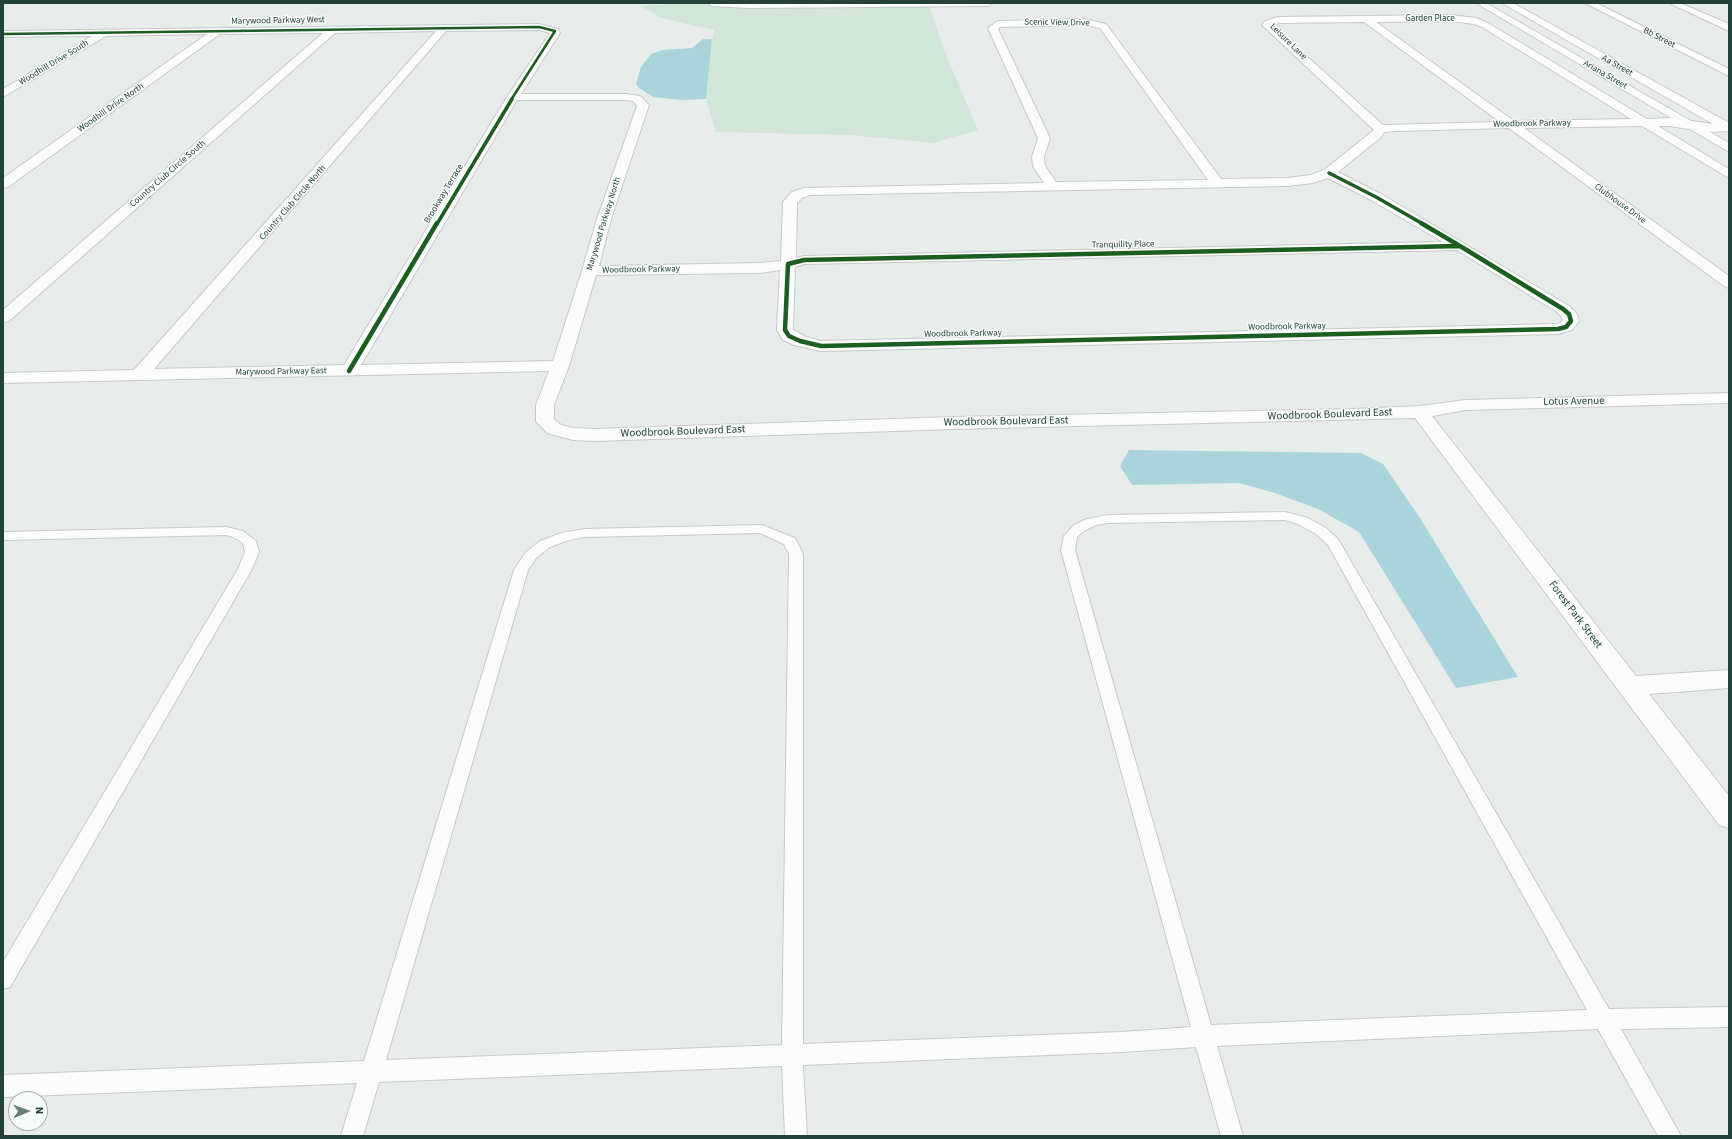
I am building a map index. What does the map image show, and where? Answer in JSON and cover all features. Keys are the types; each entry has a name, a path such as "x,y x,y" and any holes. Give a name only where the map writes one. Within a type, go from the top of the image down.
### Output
{"street":[{"path":"712,3 757,5 988,3"},
{"name":"Ariana Street","path":"1480,3 1729,148"},
{"name":"Aa Street","path":"1506,3 1728,128"},
{"name":"Bb Street","path":"1589,3 1729,73"},
{"path":"1673,3 1729,28"},
{"name":"Garden Place","path":"1366,19 1458,18 1481,23 1643,122"},
{"path":"1366,19 1511,124"},
{"name":"Leisure Lane","path":"1366,19 1278,20 1269,22 1267,25 1380,129"},
{"name":"Scenic View Drive","path":"1053,187 1039,166 1038,157 1044,138 1042,132 993,28 998,24 1084,22 1103,26 1217,183"},
{"name":"Marywood Parkway West","path":"3,34 539,27 553,30"},
{"name":"Country Club Circle North","path":"138,375 162,350 444,28"},
{"name":"Country Club Circle South","path":"3,318 333,29"},
{"name":"Brookway Terrace","path":"349,371 513,97 555,33 553,30"},
{"name":"Woodhill Drive North","path":"3,184 218,31"},
{"name":"Woodhill Drive South","path":"3,94 105,32"},
{"name":"Marywood Parkway North","path":"513,97 626,97 636,98 642,105 604,219 590,271 560,366 545,405 545,421 554,429 573,434 593,435"},
{"path":"1643,122 1729,174"},
{"name":"Woodbrook Parkway","path":"1329,174 1376,197 1460,246 1563,309 1569,314 1571,321 1566,327 1558,330 821,346 800,341 789,336 785,330 790,202 797,195 809,190 1288,182 1313,179 1329,174 1377,134 1380,129 1425,126 1643,122 1670,122 1708,128 1728,128"},
{"name":"Clubhouse Drive","path":"1511,124 1729,283"},
{"name":"Tranquility Place","path":"788,264 804,260 1460,246"},
{"name":"Woodbrook Parkway","path":"590,271 760,268 788,264"},
{"name":"Marywood Parkway East","path":"3,378 560,366"},
{"name":"Lotus Avenue","path":"1420,412 1466,405 1729,398"},
{"name":"Woodbrook Boulevard East","path":"593,435 952,423 1251,418 1420,412"},
{"name":"Forest Park Street","path":"1420,412 1729,818"},
{"path":"1629,686 1729,679"}],"lane":[{"path":"1232,1136 1068,550 1071,536 1079,528 1092,522 1116,519 1285,516 1303,521 1320,531 1333,542 1670,1136"},
{"path":"352,1136 452,806 521,570 531,555 545,544 566,536 585,533 762,529 790,541 796,554 792,1054 796,1136"},
{"path":"3,536 226,531 238,534 248,541 252,552 245,569 3,980"},
{"path":"3,1086 1122,1042 1203,1036 1604,1019 1729,1017"}],"green space":[{"path":"699,3 717,6 929,5 944,50 978,130 933,143 851,135 716,132 706,99 711,45 714,30 661,18 641,6"}],"water":[{"path":"703,39 712,39 706,99 681,100 653,97 639,88 636,84 641,67 651,54 662,50 692,48"},
{"path":"1129,450 1361,453 1383,464 1418,515 1518,677 1456,688 1359,532 1318,509 1275,493 1239,483 1132,485 1120,466"}],"cycle path":[{"path":"3,34 539,27 555,31 513,97 349,371"},
{"path":"1329,173 1376,197 1460,246 1563,309 1569,314 1571,321 1566,327 1558,329 821,346 800,341 789,336 785,330 788,264 804,260 1460,246"}]}
